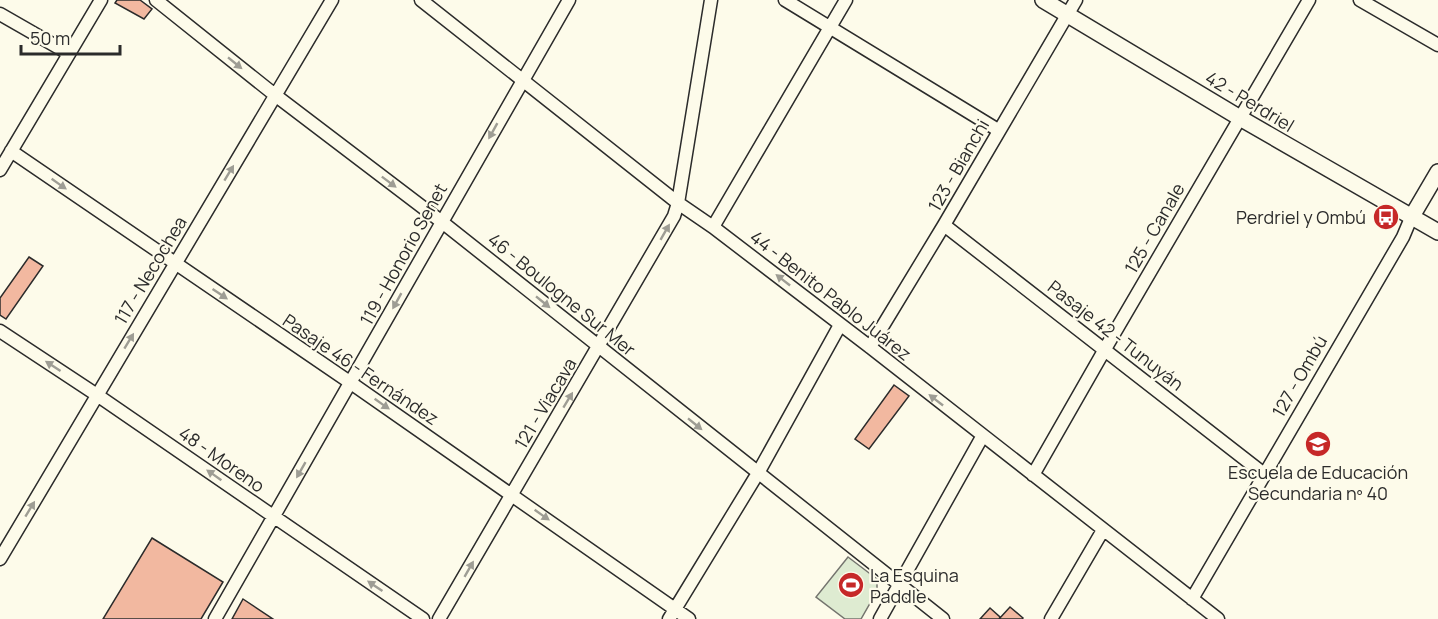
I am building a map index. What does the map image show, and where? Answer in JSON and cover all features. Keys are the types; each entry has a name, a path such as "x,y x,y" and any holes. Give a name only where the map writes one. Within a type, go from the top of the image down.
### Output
{"street":[{"path":"0,170 101,0"},
{"name":"46 - Boulogne Sur Mer","path":"156,0 275,95 442,222 943,619"},
{"name":"117 - Necochea","path":"0,559 332,0"},
{"name":"44 - Benito Pablo Juárez","path":"422,0 678,203 870,347 1218,619"},
{"name":"119 - Honorio Senet","path":"214,619 351,383 521,80 569,0"},
{"name":"121 - Viacava","path":"439,619 674,216 711,0"},
{"path":"785,0 998,130"},
{"path":"713,227 846,0"},
{"name":"42 - Perdriel","path":"1044,0 1240,118 1438,232"},
{"name":"123 - Bianchi","path":"870,347 1076,0"},
{"name":"125 - Canale","path":"1033,475 1309,0"},
{"path":"1360,0 1438,45"},
{"path":"0,14 68,53"},
{"name":"Pasaje 46 - Fernández","path":"11,151 512,494 672,614 689,619"},
{"name":"127 - Ombú","path":"1192,599 1403,237 1438,172"},
{"name":"Pasaje 42 - Tunuyán","path":"944,225 1264,474"},
{"path":"672,614 758,473 840,325"},
{"name":"48 - Moreno","path":"0,331 423,619"},
{"path":"880,619 982,436"},
{"path":"1051,619 1103,530"}],"green space":[{"name":"La Esquina Paddle","path":"848,557 877,579 877,591 861,619 845,619 816,597"}],"building":[{"path":"117,0 140,0 152,9 144,19 115,3"},
{"path":"29,257 43,266 6,319 0,315 0,298"},
{"path":"894,385 909,396 869,449 855,439"},
{"path":"152,538 223,582 201,619 103,619"},
{"path":"243,599 273,619 232,619"},
{"path":"1010,607 1023,618 999,619"},
{"path":"990,608 1000,617 999,619 980,619"}],"place":[{"name":"Perdriel y Ombú","path":"1386,217"},
{"name":"Escuela de Educación Secundaria nº 40","path":"1318,444"},
{"name":"La Esquina Paddle","path":"851,585"}]}
